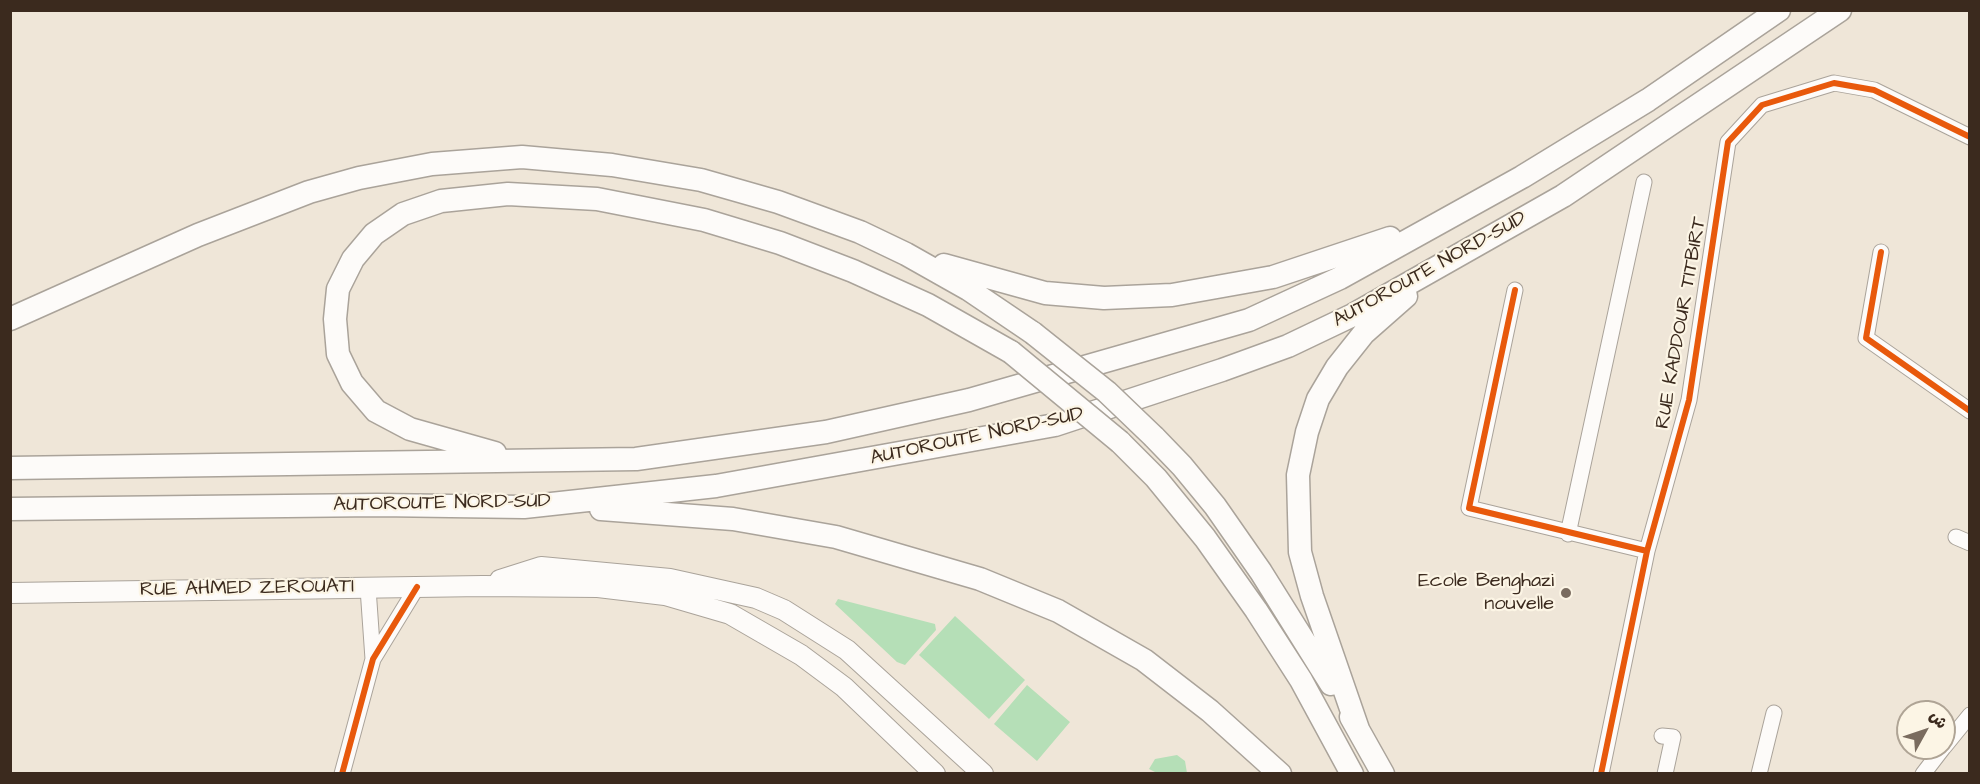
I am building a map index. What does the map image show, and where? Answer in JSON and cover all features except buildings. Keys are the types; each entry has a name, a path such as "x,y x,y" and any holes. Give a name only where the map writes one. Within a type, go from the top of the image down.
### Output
{"highway":[{"name":"AUTOROUTE NORD-SUD","path":"10,468 636,459 826,432 969,400 1249,320 1340,278 1522,177 1648,100 1779,10"},
{"name":"AUTOROUTE NORD-SUD","path":"10,509 378,505 524,507 716,486 1054,425 1222,370 1288,345 1353,315 1563,196 1840,10"},
{"path":"10,319 208,231 309,192 359,178 432,164 522,157 612,165 701,180 778,202 860,232 906,254 968,289 1033,333 1107,392 1182,466 1215,506 1313,652 1383,774"},
{"path":"520,459 410,429 376,411 352,384 338,354 335,319 338,289 353,260 374,234 403,214 441,201 508,194 597,199 704,220 780,243 853,271 928,305 1011,352 1120,442 1156,478 1205,538 1256,610 1301,680 1352,774"},
{"path":"906,254 1046,294 1104,298 1172,295 1273,278 1451,217"},
{"path":"1358,729 1312,596 1300,552 1298,475 1318,399 1337,367 1364,333 1454,257"},
{"path":"524,507 620,510 733,519 836,537 980,579 1058,611 1144,660 1210,711 1280,774"}],"main road":[{"name":"RUE AHMED ZEROUATI","path":"483,586 541,567 670,579 756,598 784,610 847,650 983,774"},
{"name":"RUE AHMED ZEROUATI","path":"10,593 483,586 598,587 665,595 730,614 801,654 836,681 935,774"}],"street":[{"name":"RUE KADDOUR TITBIRT","path":"1601,774 1647,551 1689,400 1728,142 1762,105 1834,83 1874,90 1970,137"},
{"path":"1568,534 1644,182"},
{"path":"1881,252 1866,338 1970,411"},
{"path":"1515,290 1469,508 1568,534 1647,551"},
{"path":"342,774 373,659 417,587"},
{"path":"368,588 373,659"},
{"path":"1759,774 1774,713"},
{"path":"1956,733 1970,715"},
{"path":"1662,736 1673,737 1665,774"},
{"path":"1923,774 1934,760"}],"green space":[{"path":"838,599 935,624 936,630 905,665 897,662 835,604"},
{"path":"955,616 1025,680 989,719 919,655"},
{"path":"1027,685 1070,722 1037,761 994,724"},
{"path":"1177,755 1185,761 1187,773 1157,773 1149,769 1155,759"}],"cycle path":[{"path":"1601,774 1647,551 1689,400 1728,142 1762,105 1834,83 1874,90 1970,137"},
{"path":"1881,252 1866,338 1970,411"},
{"path":"1515,290 1469,508 1647,551"},
{"path":"342,774 373,659 417,587"}],"place":[{"name":"Ecole Benghazi nouvelle","path":"1566,593"}]}
